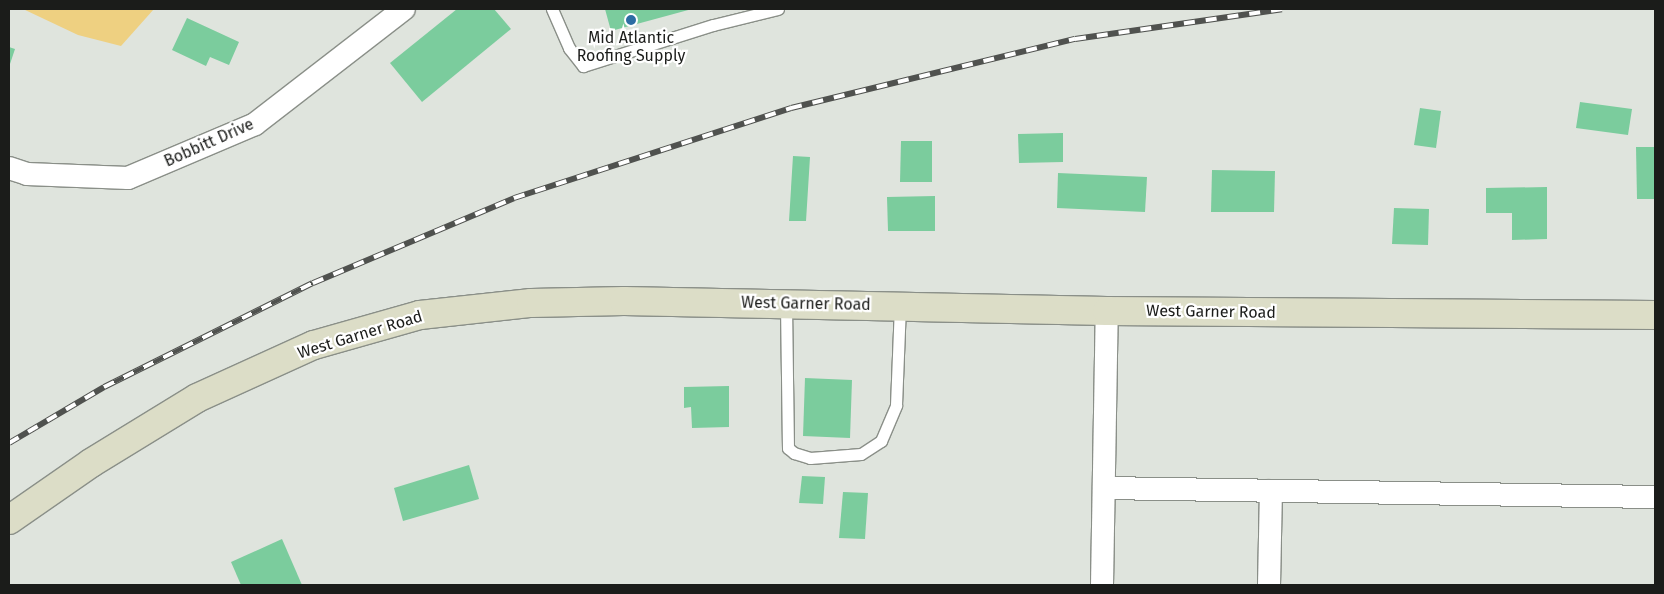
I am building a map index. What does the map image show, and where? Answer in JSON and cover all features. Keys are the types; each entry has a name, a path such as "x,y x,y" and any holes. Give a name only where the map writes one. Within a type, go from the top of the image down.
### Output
{"main road":[{"name":"West Garner Road","path":"9,520 91,463 197,398 314,345 420,315 531,303 786,304 1106,311 1655,316"}],"street":[{"name":"Bobbitt Drive","path":"9,168 27,174 128,178 255,124 404,9"},
{"path":"1102,585 1106,311"},
{"path":"1104,488 1655,497"},
{"path":"1269,585 1271,491"}],"lane":[{"path":"552,9 569,48 583,66 713,25 778,9"},
{"path":"786,304 788,448 794,454 810,458 861,454 881,440 896,405 900,306"}],"shaded area":[{"path":"23,9 154,9 121,46 78,35"}],"building":[{"path":"457,9 494,9 511,29 422,102 390,63"},
{"name":"Mid Atlantic Roofing Supply","path":"605,9 692,9 611,31"},
{"path":"187,18 239,42 229,65 210,57 206,66 172,50"},
{"path":"9,47 15,49 9,67"},
{"path":"1580,102 1632,109 1628,135 1576,128"},
{"path":"1420,108 1441,111 1436,148 1414,145"},
{"path":"1063,133 1063,162 1019,163 1018,134"},
{"path":"901,141 932,141 932,182 900,182"},
{"path":"1636,147 1655,147 1655,199 1637,199"},
{"path":"793,156 810,157 806,221 789,221"},
{"path":"1212,170 1275,171 1274,212 1211,212"},
{"path":"1058,173 1147,177 1145,212 1057,208"},
{"path":"1547,187 1547,239 1512,240 1512,213 1486,213 1486,188"},
{"path":"935,196 935,231 888,231 887,197"},
{"path":"1394,208 1429,209 1428,245 1392,244"},
{"path":"805,378 852,380 850,438 803,436"},
{"path":"729,386 729,427 692,428 691,407 684,408 684,387"},
{"path":"469,465 479,499 403,521 394,488"},
{"path":"802,476 825,477 823,504 799,503"},
{"path":"843,492 868,493 865,539 839,538"},
{"path":"282,539 302,585 241,585 231,562"}],"railway":[{"path":"9,443 104,387 313,283 514,198 791,108 1075,39 1282,9"}],"place":[{"name":"Mid Atlantic Roofing Supply","path":"631,20"}]}
